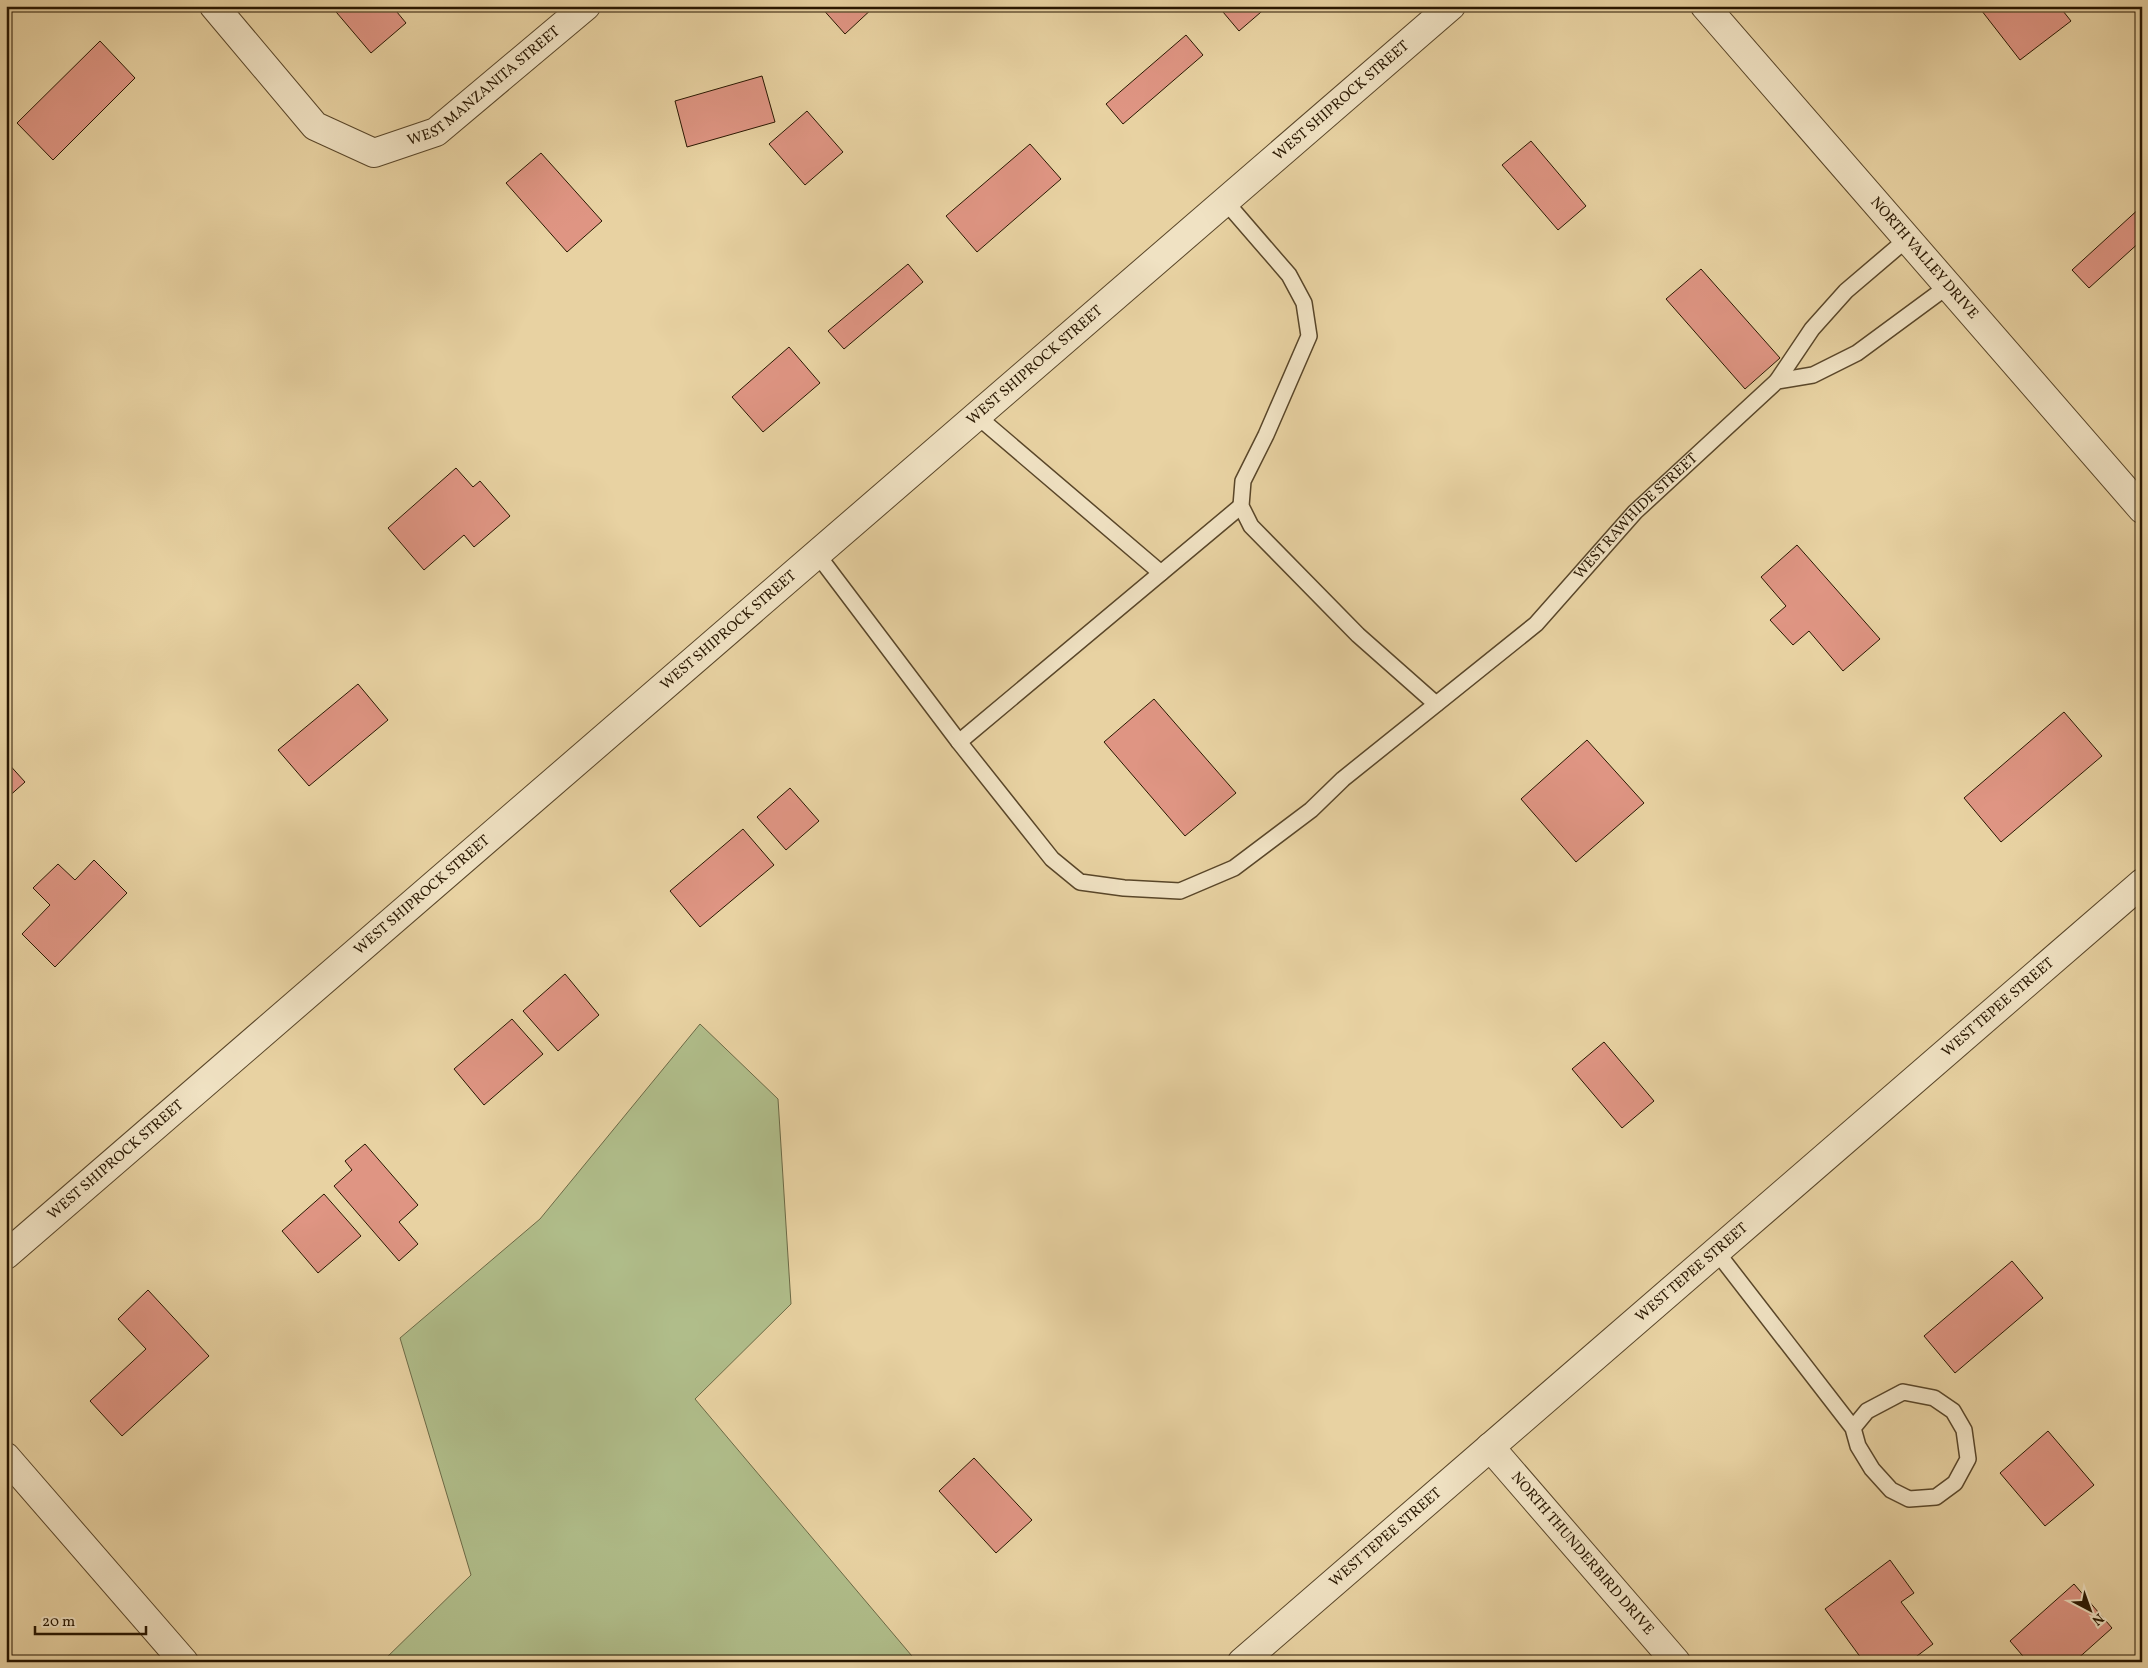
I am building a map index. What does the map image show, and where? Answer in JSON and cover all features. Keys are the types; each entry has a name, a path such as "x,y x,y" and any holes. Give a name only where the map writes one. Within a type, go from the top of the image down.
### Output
{"street":[{"name":"WEST MANZANITA STREET","path":"214,6 315,126 374,153 436,132 586,6"},
{"name":"WEST SHIPROCK STREET","path":"6,1255 1451,6"},
{"name":"NORTH VALLEY DRIVE","path":"1705,6 2142,509"},
{"name":"WEST TEPEE STREET","path":"1242,1662 2142,883"},
{"name":"NORTH THUNDERBIRD DRIVE","path":"1490,1447 1676,1662"},
{"path":"6,1457 184,1662"}],"lane":[{"path":"1225,201 1289,275 1304,303 1309,336 1266,435 1243,480 1241,506 1251,526 1352,629 1436,704"},
{"name":"WEST RAWHIDE STREET","path":"817,554 959,742 1052,859 1080,882 1124,888 1180,891 1234,868 1312,810 1342,779 1536,624 1635,512 1776,381 1812,329 1846,291 1907,239"},
{"path":"1776,381 1813,375 1857,353 1948,286"},
{"path":"977,416 1161,573"},
{"path":"959,742 1241,506"},
{"path":"1716,1251 1852,1428 1858,1446 1872,1469 1891,1490 1909,1498 1936,1497 1955,1483 1968,1460 1964,1430 1953,1411 1934,1398 1902,1392 1867,1411 1852,1428"}],"green space":[{"path":"700,1024 778,1099 791,1304 695,1399 917,1662 382,1662 471,1575 400,1338 540,1219"}],"building":[{"path":"331,6 392,6 406,23 371,53"},
{"path":"820,6 875,6 845,34"},
{"path":"1230,6 1268,6 1239,31 1223,12"},
{"path":"1978,6 2059,6 2071,21 2020,60"},
{"path":"1186,35 1203,55 1123,124 1106,104"},
{"path":"100,41 135,78 53,160 17,123"},
{"path":"762,76 775,122 687,147 675,101"},
{"path":"807,111 843,152 805,185 769,144"},
{"path":"1531,141 1586,206 1558,230 1502,165"},
{"path":"1030,144 1061,179 977,252 946,216"},
{"path":"541,153 602,221 567,252 506,183"},
{"path":"2142,206 2142,240 2089,288 2072,270"},
{"path":"908,264 923,282 844,349 828,331"},
{"path":"1701,269 1780,358 1745,389 1666,299"},
{"path":"789,347 820,383 763,432 732,397"},
{"path":"456,468 473,487 480,481 510,516 474,547 464,535 424,570 388,528"},
{"path":"1797,545 1880,639 1843,671 1809,631 1793,645 1770,620 1786,606 1761,577"},
{"path":"358,684 388,720 309,786 278,750"},
{"path":"1154,699 1236,793 1185,836 1104,742"},
{"path":"2064,712 2102,756 2001,842 1964,798"},
{"path":"1587,740 1644,803 1576,862 1521,799"},
{"path":"6,761 25,782 6,799"},
{"path":"790,788 819,821 786,850 757,817"},
{"path":"743,829 774,865 700,927 670,891"},
{"path":"94,860 127,893 55,967 22,934 50,905 33,888 58,864 75,880"},
{"path":"565,974 599,1015 558,1051 523,1011"},
{"path":"512,1019 543,1054 484,1105 454,1069"},
{"path":"1604,1042 1654,1101 1622,1128 1572,1069"},
{"path":"365,1144 418,1205 399,1222 418,1244 399,1261 334,1186 352,1170 345,1161"},
{"path":"324,1194 361,1236 318,1273 282,1231"},
{"path":"2012,1261 2043,1298 1955,1373 1924,1336"},
{"path":"148,1290 209,1356 122,1436 90,1401 146,1349 118,1319"},
{"path":"2048,1431 2094,1485 2045,1526 2000,1473"},
{"path":"974,1458 1032,1520 996,1553 939,1491"},
{"path":"1890,1560 1914,1593 1901,1602 1933,1644 1909,1662 1864,1662 1825,1609"},
{"path":"2074,1584 2112,1628 2074,1662 2028,1662 2010,1641"}]}
